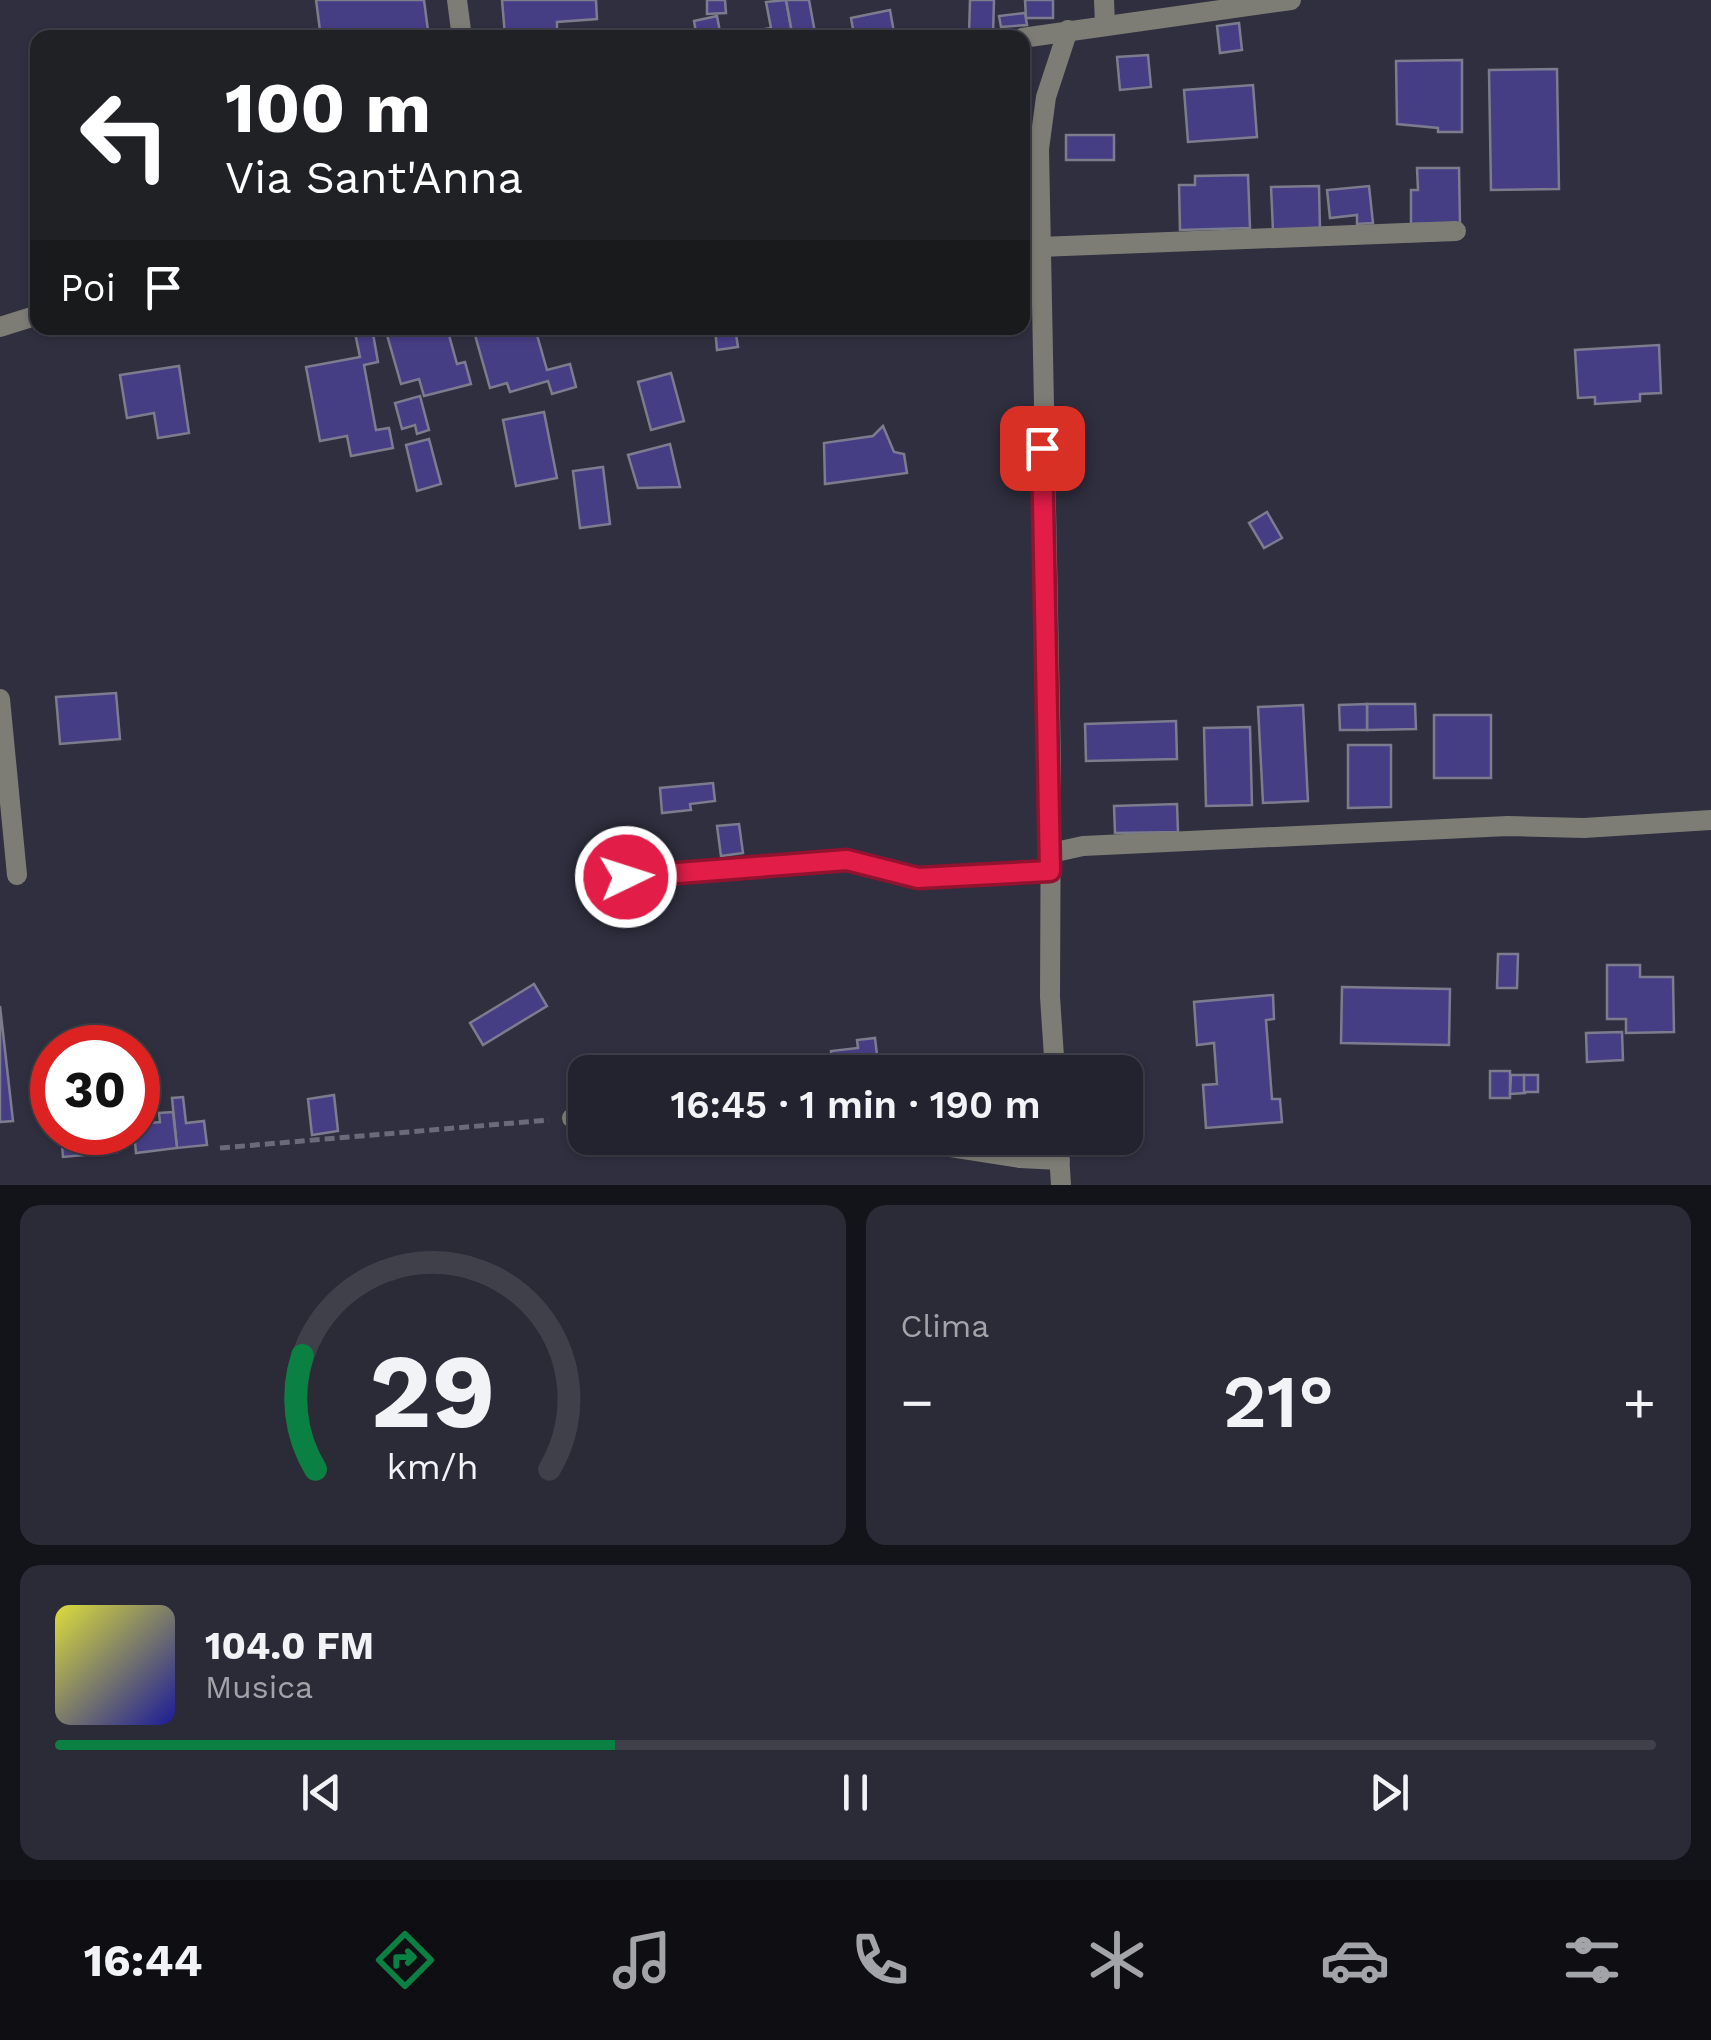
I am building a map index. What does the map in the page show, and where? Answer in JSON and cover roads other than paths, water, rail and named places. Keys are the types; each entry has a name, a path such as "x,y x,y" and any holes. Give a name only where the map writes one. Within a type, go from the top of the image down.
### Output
{"street":[{"path":"457,0 461,30"},
{"path":"1104,0 1105,24"},
{"path":"1030,37 1291,0"},
{"path":"1053,1055 1039,247 1041,132 1046,98 1068,30"},
{"path":"1039,247 1456,231"},
{"path":"0,327 30,317"},
{"path":"0,699 17,874"},
{"path":"626,877 847,860 918,878 1050,862 1083,846 1711,820"},
{"path":"1001,1155 1060,1160"},
{"path":"1060,1155 1061,1185"}]}
